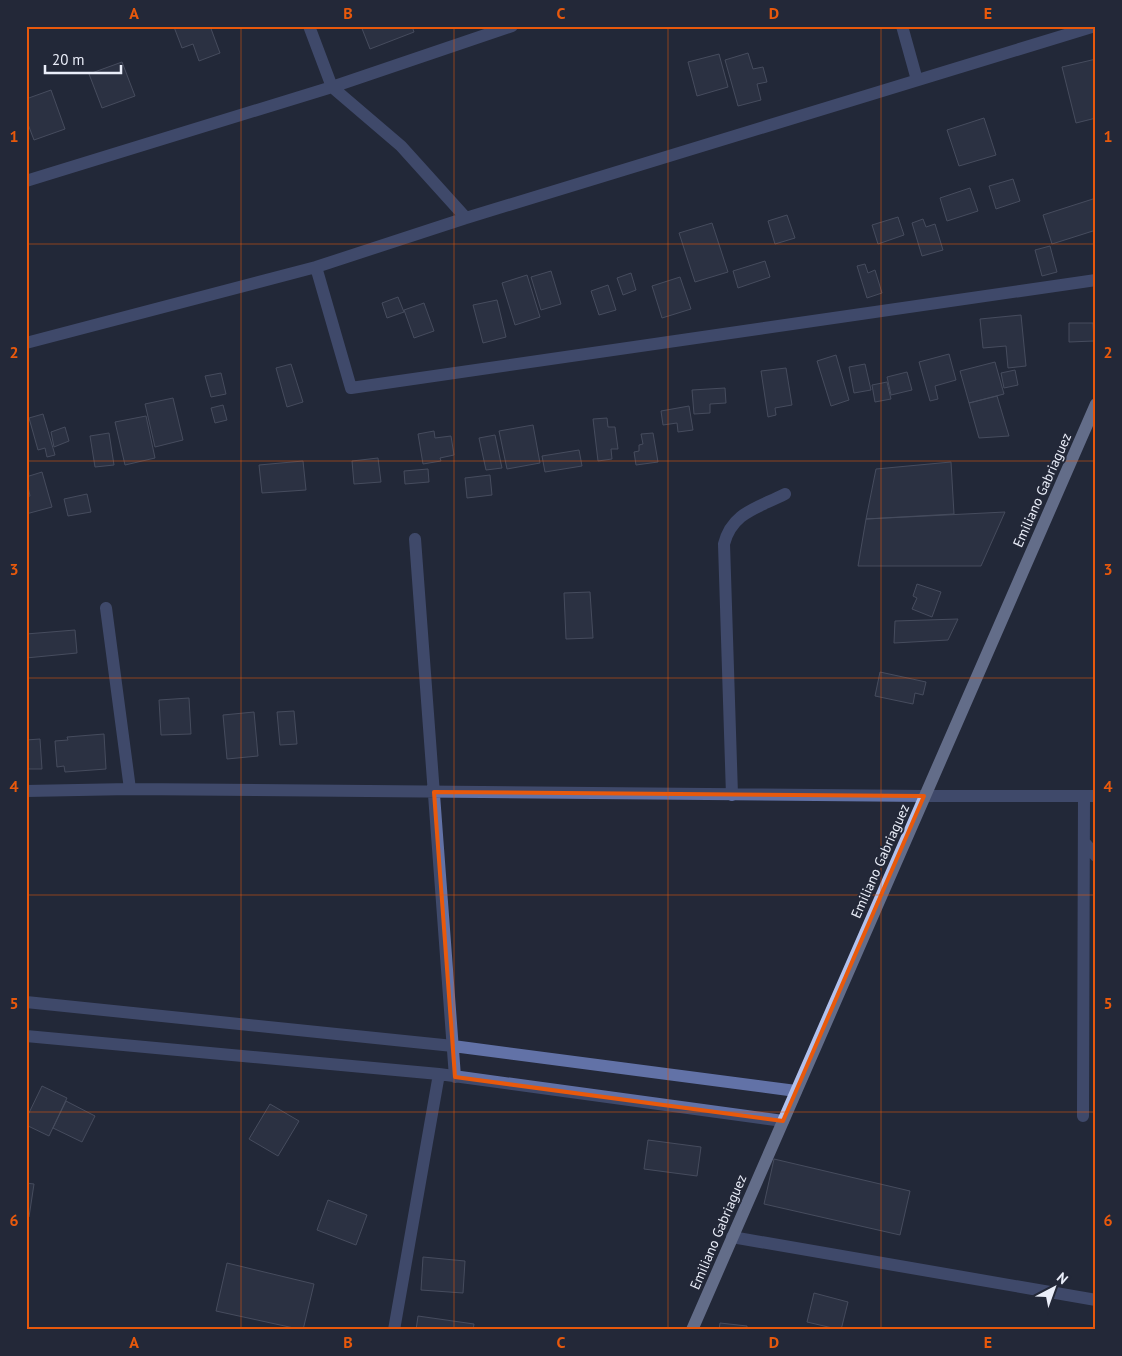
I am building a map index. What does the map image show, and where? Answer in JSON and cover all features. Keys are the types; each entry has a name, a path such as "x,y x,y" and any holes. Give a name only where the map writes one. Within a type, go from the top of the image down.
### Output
{"main road":[{"name":"Emiliano Gabriaguez","path":"692,1330 1096,404"}],"street":[{"path":"309,26 332,87 401,146 466,218"},
{"path":"26,181 332,87 512,26"},
{"path":"902,26 917,80"},
{"path":"26,343 316,267 466,218 1094,26"},
{"path":"316,267 351,388 1096,280"},
{"path":"732,794 724,544 728,530 736,518 785,494"},
{"path":"415,539 455,1077"},
{"path":"106,608 130,789"},
{"path":"26,791 130,789 1090,796 1084,842 1084,1116"},
{"path":"1084,842 1096,856"},
{"path":"26,1002 453,1046 796,1091"},
{"path":"26,1036 439,1074 783,1121"},
{"path":"394,1330 439,1074"},
{"path":"732,1237 1096,1300"}],"highlighted area":[{"path":"434,792 924,796 783,1121 455,1077"}],"building":[{"path":"210,26 220,53 199,61 193,44 182,48 174,27"},
{"path":"361,26 412,26 414,32 370,49"},
{"path":"748,53 753,69 763,67 767,82 757,84 761,100 738,106 725,60"},
{"path":"719,54 728,87 697,96 688,62"},
{"path":"1096,59 1096,118 1076,123 1062,67"},
{"path":"122,62 135,96 102,108 89,74"},
{"path":"51,90 65,129 34,140 26,119 26,99"},
{"path":"984,118 996,155 959,166 947,130"},
{"path":"1013,179 1020,201 996,209 989,186"},
{"path":"970,188 978,211 947,221 940,198"},
{"path":"1096,198 1096,230 1052,244 1043,215"},
{"path":"787,215 795,238 775,244 768,221"},
{"path":"898,217 904,235 878,244 872,225"},
{"path":"923,219 926,227 935,224 943,250 922,256 912,223"},
{"path":"712,223 728,272 695,282 679,233"},
{"path":"1050,246 1057,272 1042,276 1035,250"},
{"path":"765,261 770,277 738,288 733,271"},
{"path":"865,264 868,273 875,270 882,293 867,298 857,266"},
{"path":"551,271 561,304 541,310 531,277"},
{"path":"631,273 636,290 623,295 617,278"},
{"path":"527,275 540,317 515,325 502,283"},
{"path":"680,277 691,309 662,318 652,286"},
{"path":"608,285 616,310 599,315 591,291"},
{"path":"398,297 404,312 387,318 382,303"},
{"path":"497,300 506,337 483,343 473,305"},
{"path":"424,303 434,331 414,338 404,310"},
{"path":"1021,315 1026,366 1008,368 1006,346 983,348 980,319"},
{"path":"1069,323 1093,323 1094,341 1069,342"},
{"path":"949,354 956,380 935,386 938,399 930,401 919,362"},
{"path":"836,355 849,400 831,406 817,361"},
{"path":"995,362 1004,394 969,403 960,371"},
{"path":"291,364 303,402 287,407 276,368"},
{"path":"865,364 871,390 854,393 849,367"},
{"path":"786,368 792,405 775,408 776,415 768,417 761,371"},
{"path":"1015,370 1018,385 1004,388 1001,373"},
{"path":"907,372 912,390 891,395 887,377"},
{"path":"221,373 226,394 211,397 205,376"},
{"path":"887,382 891,399 875,402 872,385"},
{"path":"725,388 726,403 710,404 710,413 694,414 692,390"},
{"path":"997,396 1009,436 979,438 969,403"},
{"path":"173,398 183,440 155,447 145,404"},
{"path":"223,405 227,420 215,423 211,408"},
{"path":"689,406 693,430 678,432 677,423 663,425 661,411"},
{"path":"43,414 55,455 47,457 45,448 38,450 29,418"},
{"path":"146,416 155,458 125,465 115,422"},
{"path":"607,418 608,427 615,427 618,449 611,449 612,459 598,461 593,419"},
{"path":"533,425 540,463 507,469 499,431"},
{"path":"65,427 69,441 54,447 51,432"},
{"path":"434,431 435,438 451,436 454,455 440,458 441,461 423,464 418,434"},
{"path":"109,433 114,465 95,467 90,436"},
{"path":"653,433 658,462 636,465 634,452 639,451 639,445 643,444 641,434"},
{"path":"495,435 502,468 486,470 479,438"},
{"path":"579,450 582,466 545,472 542,456"},
{"path":"378,458 381,482 354,484 352,461"},
{"path":"303,461 306,490 262,493 259,465"},
{"path":"951,462 954,514 866,519 876,469"},
{"path":"428,469 429,482 405,484 404,471"},
{"path":"42,472 52,507 26,514 26,497 30,496 26,477"},
{"path":"490,475 492,495 467,498 465,478"},
{"path":"87,494 91,512 68,516 64,499"},
{"path":"1005,512 981,566 858,566 866,519"},
{"path":"917,584 941,592 932,617 912,609 917,598 913,596"},
{"path":"590,592 593,638 566,639 564,593"},
{"path":"958,619 948,640 894,643 895,621"},
{"path":"75,630 77,653 26,658 26,634"},
{"path":"880,672 926,682 923,695 915,693 913,704 875,696"},
{"path":"189,698 191,734 161,735 159,700"},
{"path":"294,711 297,744 280,745 277,712"},
{"path":"254,712 258,756 227,759 223,715"},
{"path":"104,734 106,769 65,772 64,766 57,767 55,741 68,740 67,737"},
{"path":"40,739 42,769 26,769 26,740"},
{"path":"42,1086 67,1098 49,1136 26,1125 26,1119"},
{"path":"66,1101 95,1116 82,1142 53,1128"},
{"path":"270,1104 299,1121 278,1156 249,1139"},
{"path":"648,1140 701,1147 697,1176 644,1169"},
{"path":"774,1159 910,1191 900,1235 764,1204"},
{"path":"26,1183 34,1184 29,1217 26,1217"},
{"path":"328,1200 367,1215 356,1245 317,1230"},
{"path":"423,1257 465,1261 463,1293 421,1290"},
{"path":"227,1263 314,1284 303,1330 216,1311"},
{"path":"814,1293 848,1302 841,1330 807,1322"},
{"path":"418,1316 474,1324 473,1330 416,1330"},
{"path":"720,1323 747,1326 747,1330 719,1330"}]}
